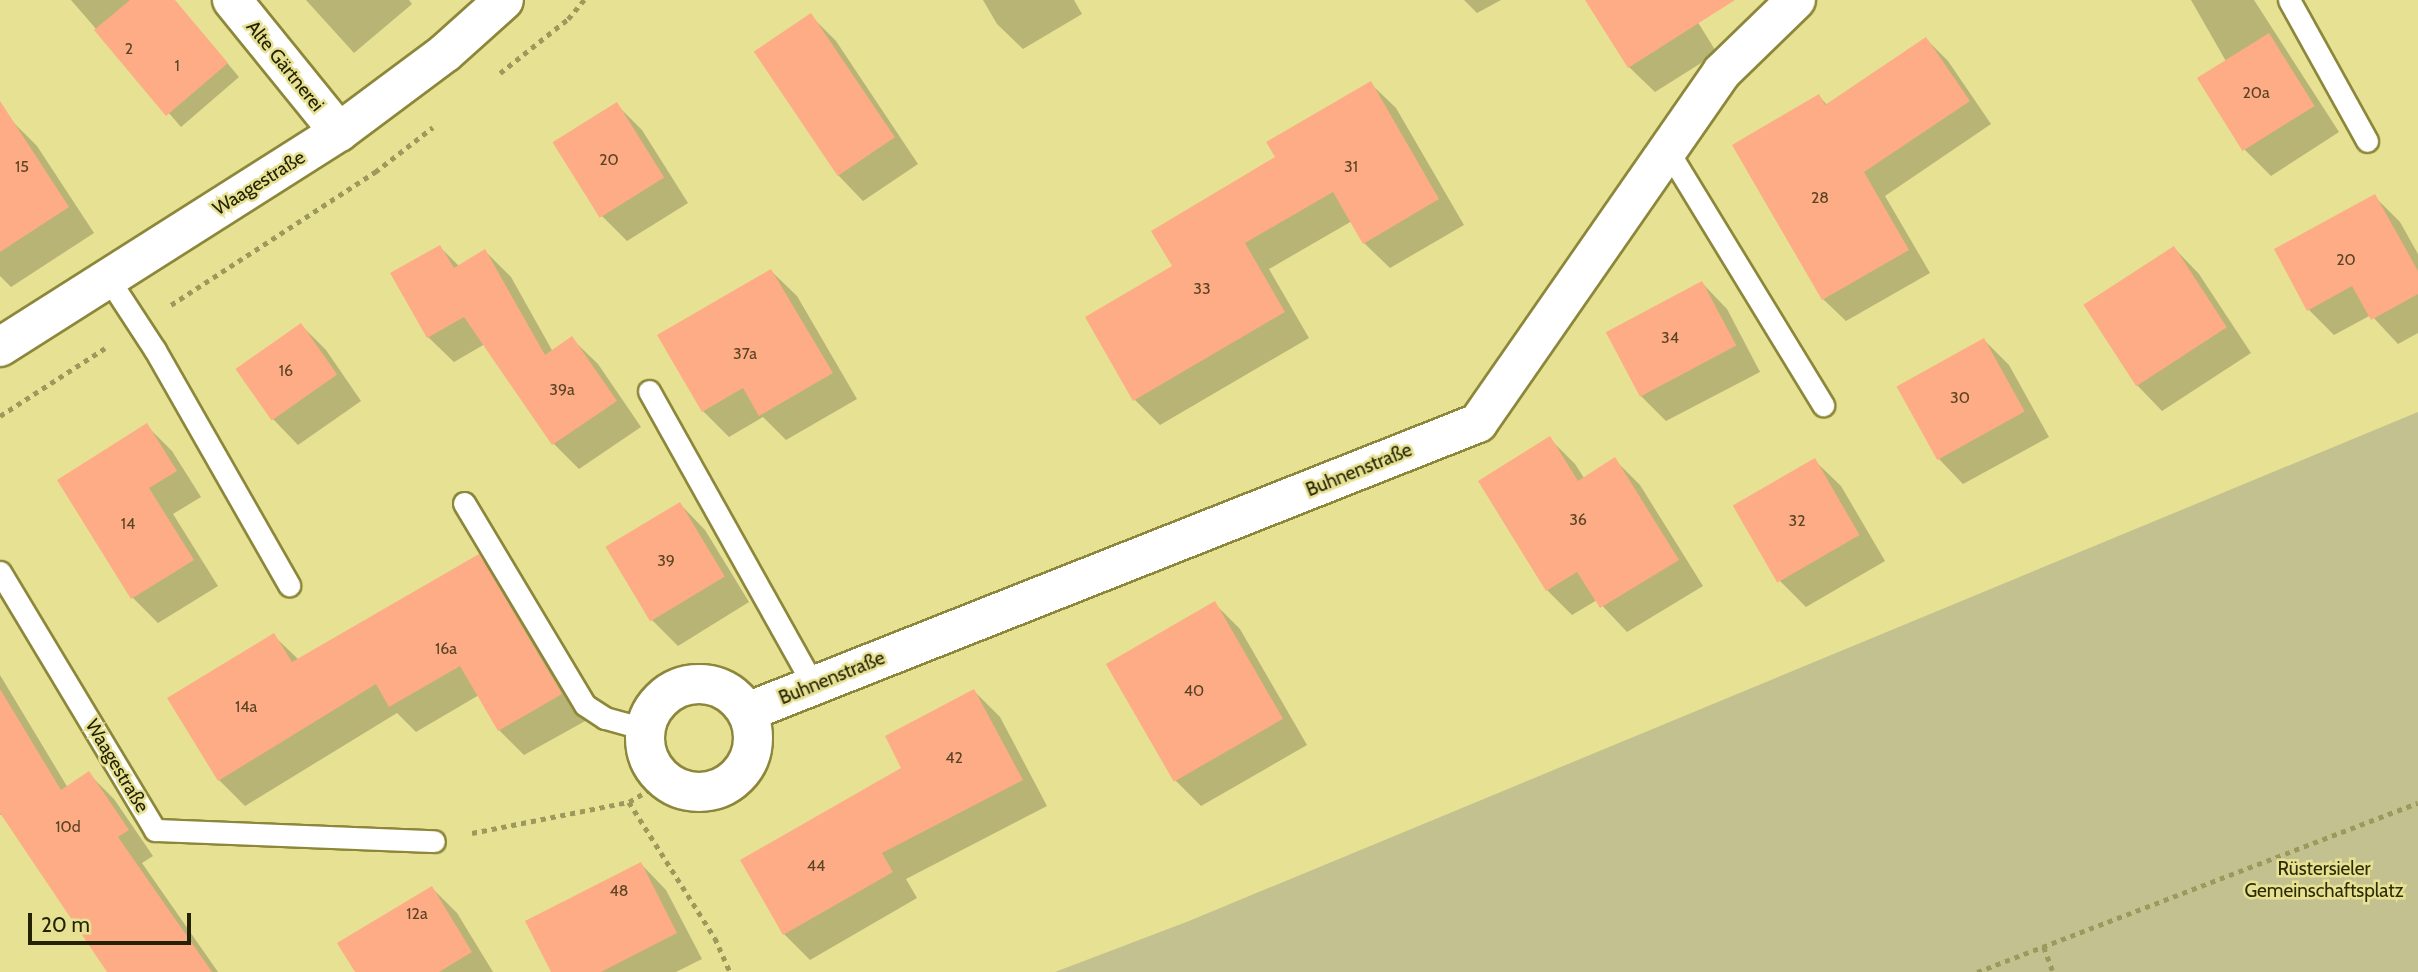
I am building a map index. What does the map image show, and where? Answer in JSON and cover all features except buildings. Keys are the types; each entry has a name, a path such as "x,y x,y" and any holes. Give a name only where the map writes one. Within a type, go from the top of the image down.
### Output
{"street":[{"name":"Alte Gärtnerei","path":"232,0 339,132"},
{"name":"Waagestraße","path":"0,347 339,132 445,53 504,0"},
{"name":"Buhnenstraße","path":"747,712 1478,423 1723,72 1796,0"},
{"path":"712,685 732,694 747,712 754,733 750,757 741,773 728,785 705,792 682,791 660,777 646,755 645,729 650,713 660,700 680,687 712,685"}],"lane":[{"path":"2289,0 2367,141"},
{"path":"1668,150 1823,405"},
{"path":"108,278 155,350 289,585"},
{"path":"649,391 813,685"},
{"path":"464,503 585,705 605,718 645,729"},
{"name":"Waagestraße","path":"0,572 155,830 434,841"}],"path":[{"path":"434,841 629,802 646,791 660,777"},
{"path":"629,802 715,938 730,972"},
{"path":"1978,972 2418,803"},
{"path":"2044,947 2053,972"}],"green space":[{"name":"Rüstersieler Gemeinschaftsplatz","path":"2418,412 2418,972 1055,972 1189,921"}]}
